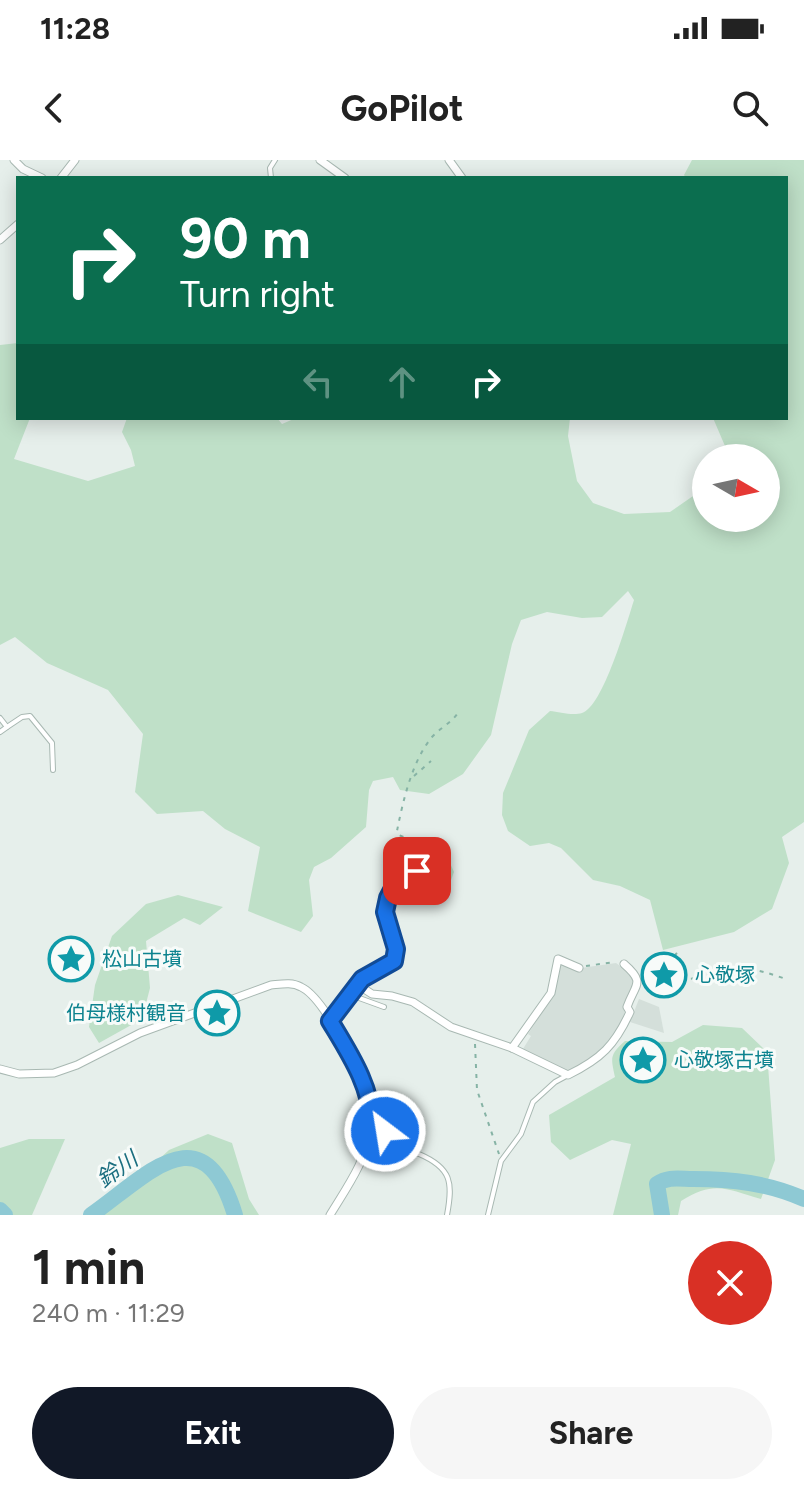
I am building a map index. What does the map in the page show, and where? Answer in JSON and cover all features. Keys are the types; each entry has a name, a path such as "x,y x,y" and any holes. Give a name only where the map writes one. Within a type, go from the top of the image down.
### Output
{"street":[{"path":"14,160 23,169 38,176"},
{"path":"63,176 75,160"},
{"path":"320,160 342,176"},
{"path":"0,240 16,226"},
{"path":"330,1021 370,973 389,966 397,955 385,912 398,879 405,874"},
{"path":"512,1048 551,993 558,959 579,968"},
{"path":"358,985 372,994 413,1002 451,1027 512,1048 568,1075 589,1065 618,1038 630,1012 627,1007 638,981 637,976 624,964"},
{"path":"0,1069 19,1074 54,1073 77,1065 140,1033 271,985 287,983 301,986 310,992 330,1021 364,1085 372,1118 364,1155 330,1215"}],"lane":[{"path":"0,732 22,717 30,716 52,743 53,770"},
{"path":"0,718 7,727"},
{"path":"405,874 417,871 434,858 446,860"},
{"path":"351,995 384,1007"},
{"path":"488,1215 501,1161 521,1134 533,1102 568,1075"},
{"path":"371,1126 385,1131 402,1149 430,1160 446,1175 451,1183 447,1215"}],"path":[{"path":"405,874 422,849 418,842 399,835 397,831 412,777 425,748 459,711"},
{"path":"412,777 431,761"},
{"path":"643,987 677,953"},
{"path":"579,968 609,961 624,964"},
{"path":"664,968 672,976 684,980 742,968 783,978"},
{"path":"474,1035 477,1090 501,1161"}],"shaded area":[{"path":"561,963 574,969 616,963 636,978 623,1008 626,1016 617,1035 599,1054 568,1072 523,1049 531,1036 528,1034 554,994"},
{"path":"639,999 659,1007 664,1033 630,1022"}],"green space":[{"path":"692,160 804,160 804,822 782,837 789,863 772,909 734,932 663,950 650,900 620,886 593,880 561,848 549,843 530,846 508,831 502,815 503,793 529,730 550,711 582,713 598,696 634,600 628,591 602,617 582,618 547,612 521,620 512,644 491,735 463,774 429,794 400,790 393,777 373,781 369,790 366,827 331,858 314,867 309,880 313,916 301,932 248,911 260,847 225,829 203,811 157,814 135,792 143,734 108,690 47,663 15,637 0,645 0,345 16,343 16,420 29,420 14,459 88,481 135,466 122,432 126,420 279,420 282,424 291,420 570,420 568,436 577,481 593,503 624,514 670,512 692,497 692,532 780,532 780,444 724,444 714,420 788,420 788,176 685,176"},
{"path":"439,860 450,863 454,872 447,891 440,889 427,876 429,868"},
{"path":"178,895 223,907 200,925 184,918 146,941 150,988 142,1019 99,1043 89,1027 95,985 112,936 146,904"},
{"path":"703,1025 742,1028 767,1052 775,1160 761,1199 721,1188 703,1190 681,1201 678,1215 613,1215 631,1144 612,1140 570,1160 551,1142 549,1115 615,1077 612,1057 625,1041 672,1042"},
{"path":"208,1134 232,1143 249,1199 259,1215 98,1215 169,1150"},
{"path":"29,1139 65,1139 32,1215 0,1215 0,1148"}],"waterway":[{"name":"鈴川","path":"91,1215 153,1170 172,1161 190,1158 207,1165 222,1183 235,1215"},
{"name":"鈴川","path":"662,1215 657,1184 670,1179 750,1183 804,1199"},
{"name":"鈴川","path":"0,1210 5,1215"}],"place":[{"name":"松山古墳","path":"71,959"},
{"name":"心敬塚","path":"664,975"},
{"name":"伯母様村観音","path":"217,1013"},
{"name":"心敬塚古墳","path":"643,1060"}],"route":[{"path":"385,1131 371,1126 364,1085 330,1021 362,979 394,961 396,949 385,912 388,898 401,876 417,871"}]}
